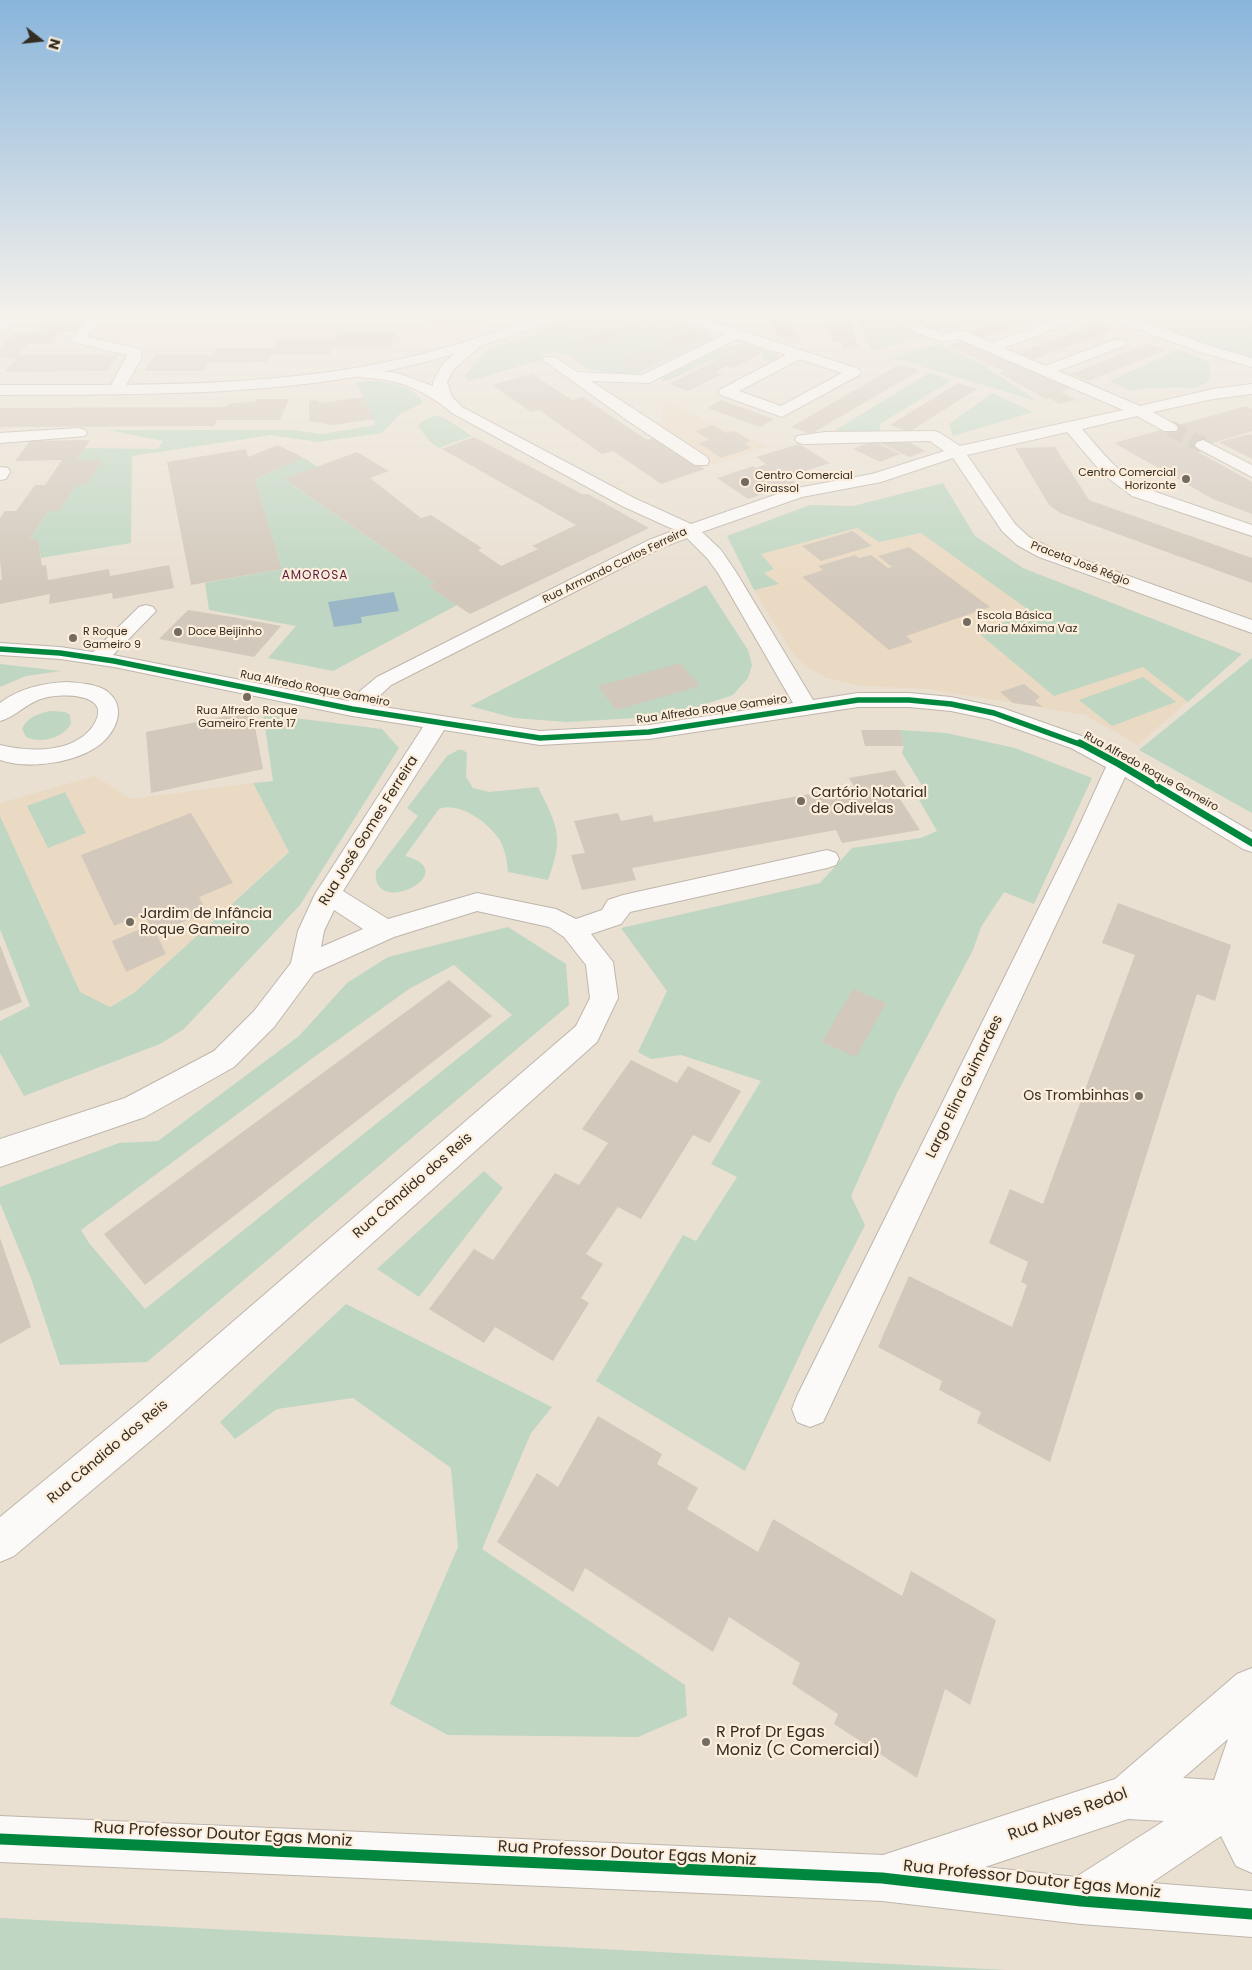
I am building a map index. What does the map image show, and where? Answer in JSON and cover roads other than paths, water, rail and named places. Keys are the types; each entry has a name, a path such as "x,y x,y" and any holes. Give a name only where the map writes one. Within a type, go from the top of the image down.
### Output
{"street":[{"path":"455,407 457,410 628,502 689,530 714,554 727,572 806,708"},
{"path":"618,407 702,461"},
{"path":"637,420 639,407"},
{"path":"768,407 782,412 791,407"},
{"path":"1129,407 1170,428"},
{"name":"Rua Armando Carlos Ferreira","path":"352,709 384,681 655,544 689,530 798,494 875,478 957,452 1157,407"},
{"path":"1071,426 1111,474 1124,485 1138,492 1252,531"},
{"path":"0,438 79,433"},
{"name":"Praceta José Régio","path":"802,439 934,436 957,452 1008,526 1023,541 1046,553 1252,627"},
{"path":"1203,445 1252,472"},
{"path":"85,690 106,660 146,611"},
{"name":"Rua Alfredo Roque Gameiro","path":"0,649 60,653 106,660 352,709 540,738 649,732 858,700 909,700 951,704 994,712 1079,744 1119,764 1252,843"},
{"path":"0,714 20,699 54,689 85,690 98,695 106,703 108,713 104,724 95,735 80,745 62,753 42,758 24,759 7,756 0,752"},
{"name":"Rua José Gomes Ferreira","path":"0,1153 134,1108 224,1059 264,1019 304,966 311,931 328,894 437,723"},
{"name":"Largo Elina Guimarães","path":"810,1410 1087,835 1119,764"},
{"path":"573,930 612,917 617,908 623,904 828,859"},
{"path":"328,894 385,930"},
{"name":"Rua Cândido dos Reis","path":"0,1542 155,1413 587,1034 604,998 599,962 573,930 556,919 478,902 385,930 304,966"},
{"name":"Rua Alves Redol","path":"882,1878 1128,1797 1252,1689"},
{"path":"1252,1723 1240,1806 1252,1850"},
{"path":"1128,1797 1240,1806"},
{"path":"1081,1901 1174,1842 1240,1806"},
{"name":"Rua Professor Doutor Egas Moniz","path":"0,1839 882,1878 1081,1901 1252,1914"}],"water":[{"path":"394,592 399,611 361,617 362,623 334,627 328,602"}],"tunnel":[{"path":"1170,428 1203,445"}],"place":[{"name":"Centro Comercial Horizonte","path":"1186,479"},
{"name":"Centro Comercial Girassol","path":"745,482"},
{"name":"Escola Básica Maria Máxima Vaz","path":"967,622"},
{"name":"Doce Beijinho","path":"178,632"},
{"name":"R Roque Gameiro 9","path":"73,638"},
{"name":"Rua Alfredo Roque Gameiro Frente 17","path":"247,697"},
{"name":"Cartório Notarial de Odivelas","path":"801,801"},
{"name":"Jardim de Infância Roque Gameiro","path":"130,922"},
{"name":"Os Trombinhas","path":"1139,1096"},
{"name":"R Prof Dr Egas Moniz (C Comercial)","path":"706,1742"}],"district":[{"name":"AMOROSA","path":"315,576"}]}
